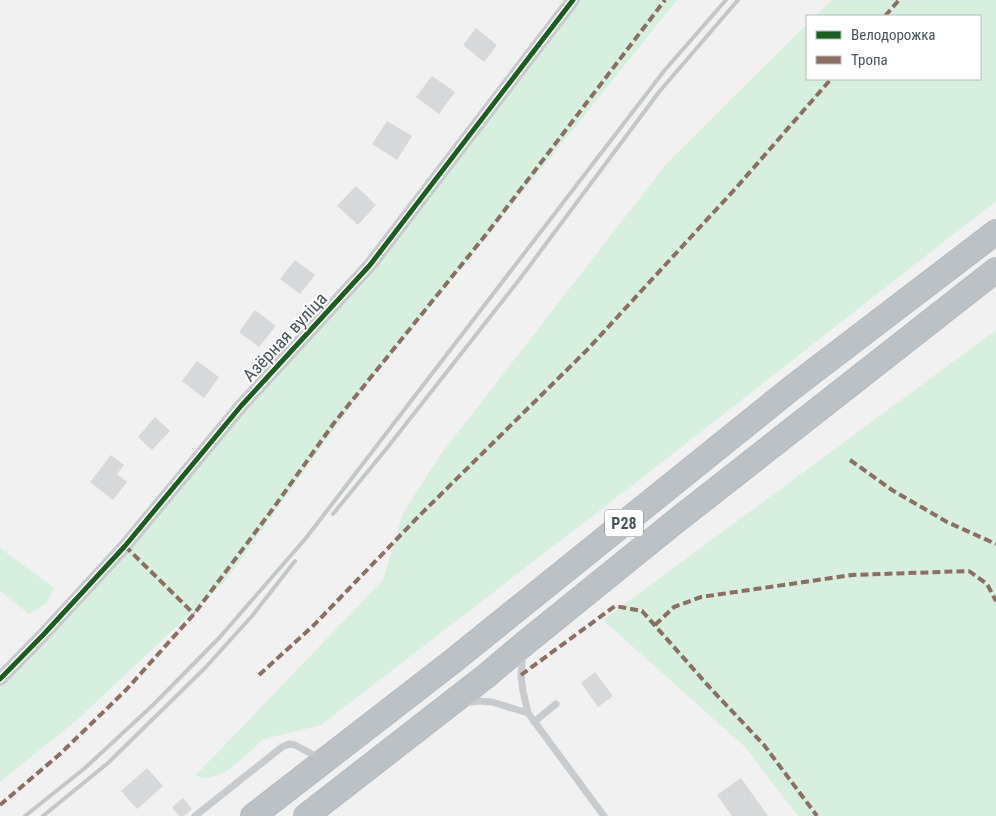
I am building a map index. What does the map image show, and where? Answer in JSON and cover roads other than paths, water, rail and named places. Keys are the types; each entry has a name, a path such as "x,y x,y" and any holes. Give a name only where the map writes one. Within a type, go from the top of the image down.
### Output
{"highway":[{"name":"Р28","path":"253,816 453,662 793,387 996,232"},
{"name":"Р28","path":"306,816 486,676 671,525 996,270"}],"street":[{"name":"Азёрная вуліца","path":"0,679 124,546 241,406 370,265 573,0"}],"lane":[{"path":"524,644 521,675 528,713 604,816"},
{"path":"447,705 479,701 492,702 528,713"},
{"path":"534,722 556,704"},
{"path":"195,816 282,747 289,744 295,745 325,760"}],"railway":[{"path":"25,816 85,768 153,705 219,638 306,538 664,71 726,0"},
{"path":"333,514 519,280 659,92 738,0"},
{"path":"43,816 108,763 205,668 252,616 295,561"}]}
